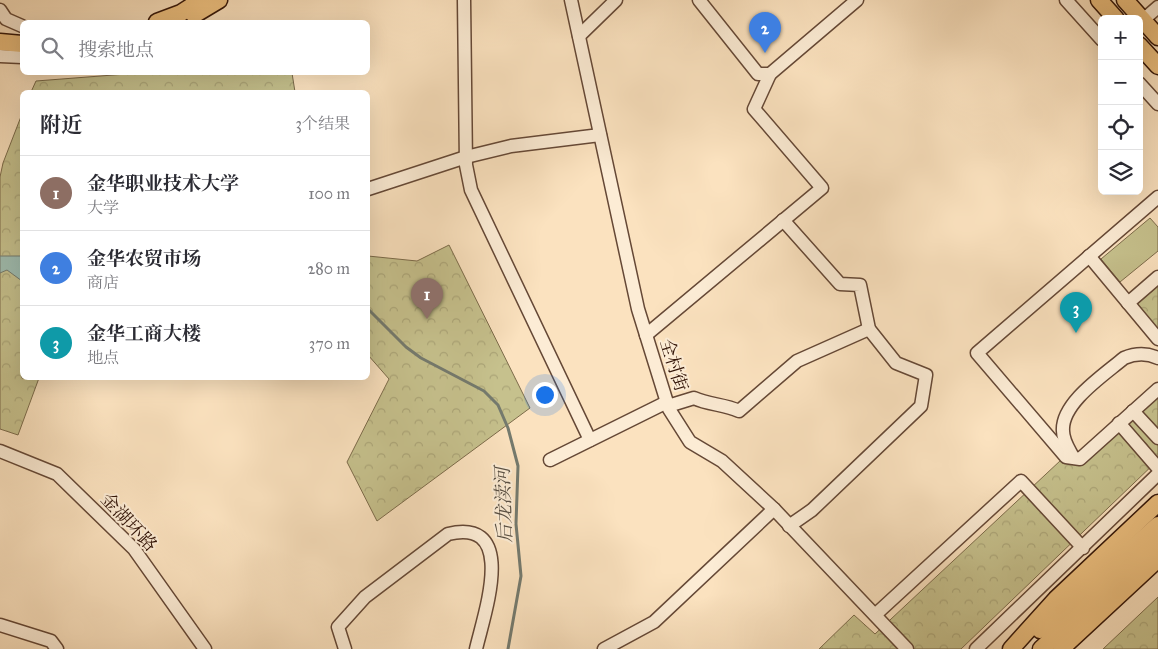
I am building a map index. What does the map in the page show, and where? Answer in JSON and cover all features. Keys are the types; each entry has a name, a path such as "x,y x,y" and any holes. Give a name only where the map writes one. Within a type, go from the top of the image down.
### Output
{"main road":[{"path":"162,20 181,13 201,0"},
{"path":"184,20 219,0"},
{"path":"1099,0 1112,15"},
{"path":"1125,0 1138,15"},
{"path":"1143,20 1158,37"},
{"path":"0,32 20,34"},
{"path":"0,42 20,44"},
{"path":"1143,49 1158,66"},
{"path":"1011,649 1056,599 1158,503"},
{"path":"1019,649 1158,525"},
{"path":"1041,649 1158,541"},
{"path":"1061,649 1158,559"}],"street":[{"path":"464,0 466,157 471,190 590,440"},
{"name":"全村街","path":"571,0 646,334 667,404 690,442 722,461 774,509 907,649"},
{"path":"579,36 616,0"},
{"path":"698,0 758,74 770,74"},
{"path":"646,334 822,188 754,110 770,74 857,0"},
{"path":"1066,0 1098,36"},
{"path":"1143,20 1158,7"},
{"path":"0,10 6,19 20,25"},
{"path":"0,56 20,57"},
{"path":"1143,87 1158,104"},
{"path":"370,187 466,157 511,146 600,135"},
{"path":"1158,197 977,353 1066,457 1080,459 1158,389"},
{"path":"783,220 840,284 860,285 868,329 896,363 926,376 921,406 812,510 789,526"},
{"path":"1089,256 1158,339"},
{"path":"1128,303 1158,277"},
{"path":"550,460 667,404 694,398 706,403 725,405 739,411 797,361 868,329"},
{"path":"1074,458 1065,443 1062,430 1070,406 1124,358 1133,354 1145,354 1158,358"},
{"path":"1133,411 1158,438"},
{"path":"1119,424 1158,468"},
{"name":"金湖环路","path":"0,451 57,474 134,549 205,649"},
{"path":"976,649 1158,474"},
{"path":"875,615 1021,481 1083,548"},
{"path":"604,649 654,622 774,509"},
{"path":"345,649 338,627 365,597 448,534 464,530 472,531 480,537 492,556 493,571 476,649"},
{"path":"0,625 51,641 57,649"}],"green space":[{"path":"113,75 292,75 295,90 32,90 36,81"},
{"path":"20,119 20,380 38,380 18,435 0,429 0,177 3,163"},
{"path":"1150,218 1158,227 1158,251 1120,282 1101,259"},
{"path":"449,245 530,408 377,521 347,462 389,379 370,357 370,256 417,261"},
{"path":"1158,286 1158,332 1136,305"},
{"path":"1158,396 1158,460 961,649 819,649 854,615 875,634 1061,460 1081,463"},
{"path":"1158,597 1158,649 1103,649"}],"shaded area":[{"path":"0,256 20,256 20,280 7,270 0,273"}],"waterway":[{"name":"后龙渎河","path":"370,311 406,347 421,358 484,391 498,405 508,428 518,466 516,524 521,576 508,649"}],"place":[{"name":"金华农贸市场","path":"765,53"},
{"name":"金华职业技术大学","path":"427,319"},
{"name":"金华工商大楼","path":"1076,333"}]}
